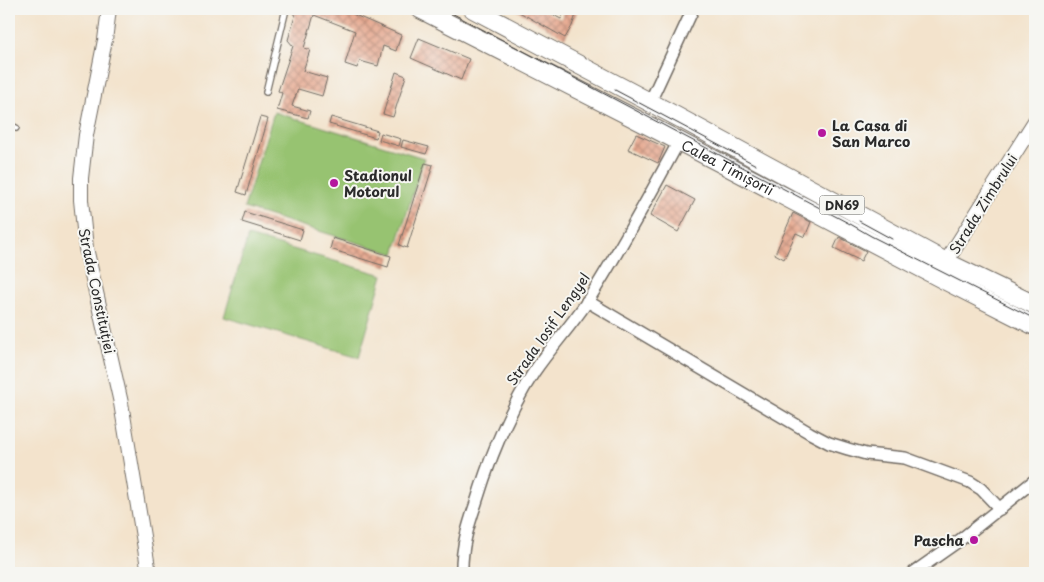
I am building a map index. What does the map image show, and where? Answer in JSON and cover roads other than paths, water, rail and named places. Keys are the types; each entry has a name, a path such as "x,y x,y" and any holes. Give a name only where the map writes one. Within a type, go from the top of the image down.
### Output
{"main road":[{"name":"Calea Timișorii","path":"420,9 1035,326"},
{"name":"Calea Timișorii","path":"473,9 946,262 1035,305"}],"street":[{"name":"Strada Constituției","path":"109,9 105,40 86,135 81,178 81,200 86,248 121,403 149,573"},
{"path":"650,102 693,9"},
{"name":"Strada Zimbrului","path":"946,262 1035,121"},
{"name":"Strada Iosif Lengyel","path":"462,573 467,529 503,427 535,371 587,301 617,253 679,141"},
{"path":"587,301 816,437 866,454 905,458 970,482 981,489 1000,509"},
{"path":"912,573 960,540 1035,480"}],"lane":[{"path":"266,92 286,9"},
{"path":"9,125 16,128"}],"tram line":[{"path":"444,9 871,236 1035,319"},
{"path":"615,90 756,165"},
{"path":"859,221 892,239"}],"place":[{"name":"La Casa di San Marco","path":"822,133"},
{"name":"Stadionul Motorul","path":"334,183"},
{"name":"Pascha","path":"974,540"}]}
